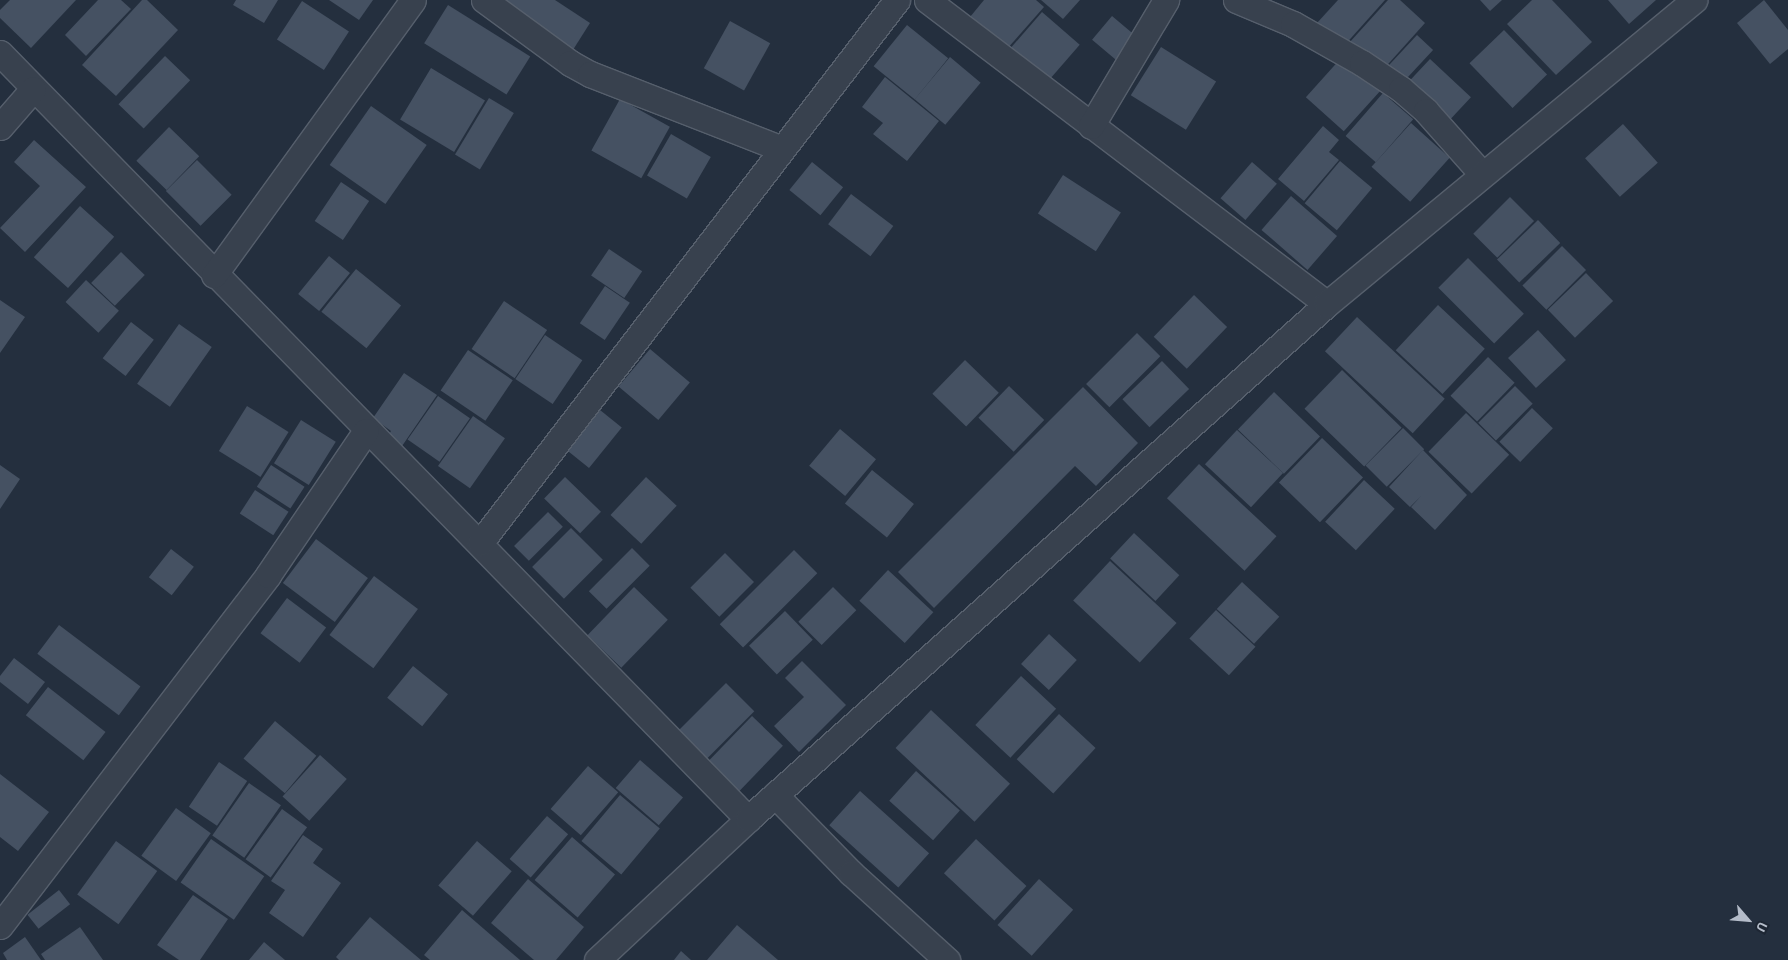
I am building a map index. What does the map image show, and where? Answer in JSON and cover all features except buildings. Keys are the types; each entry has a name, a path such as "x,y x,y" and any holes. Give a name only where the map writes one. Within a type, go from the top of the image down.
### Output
{"street":[{"path":"214,275 413,0"},
{"path":"484,0 570,64 590,74 782,149"},
{"path":"480,543 897,0"},
{"path":"927,0 1327,304"},
{"path":"1091,126 1166,0"},
{"path":"1236,0 1293,24 1362,63 1400,89 1426,111 1482,174"},
{"path":"597,960 748,819 1327,304 1482,174 1695,0"},
{"path":"0,53 366,431 480,543 748,819"},
{"path":"0,127 33,89"},
{"path":"0,926 268,576 366,431"},
{"path":"775,796 851,873 947,960"}]}
